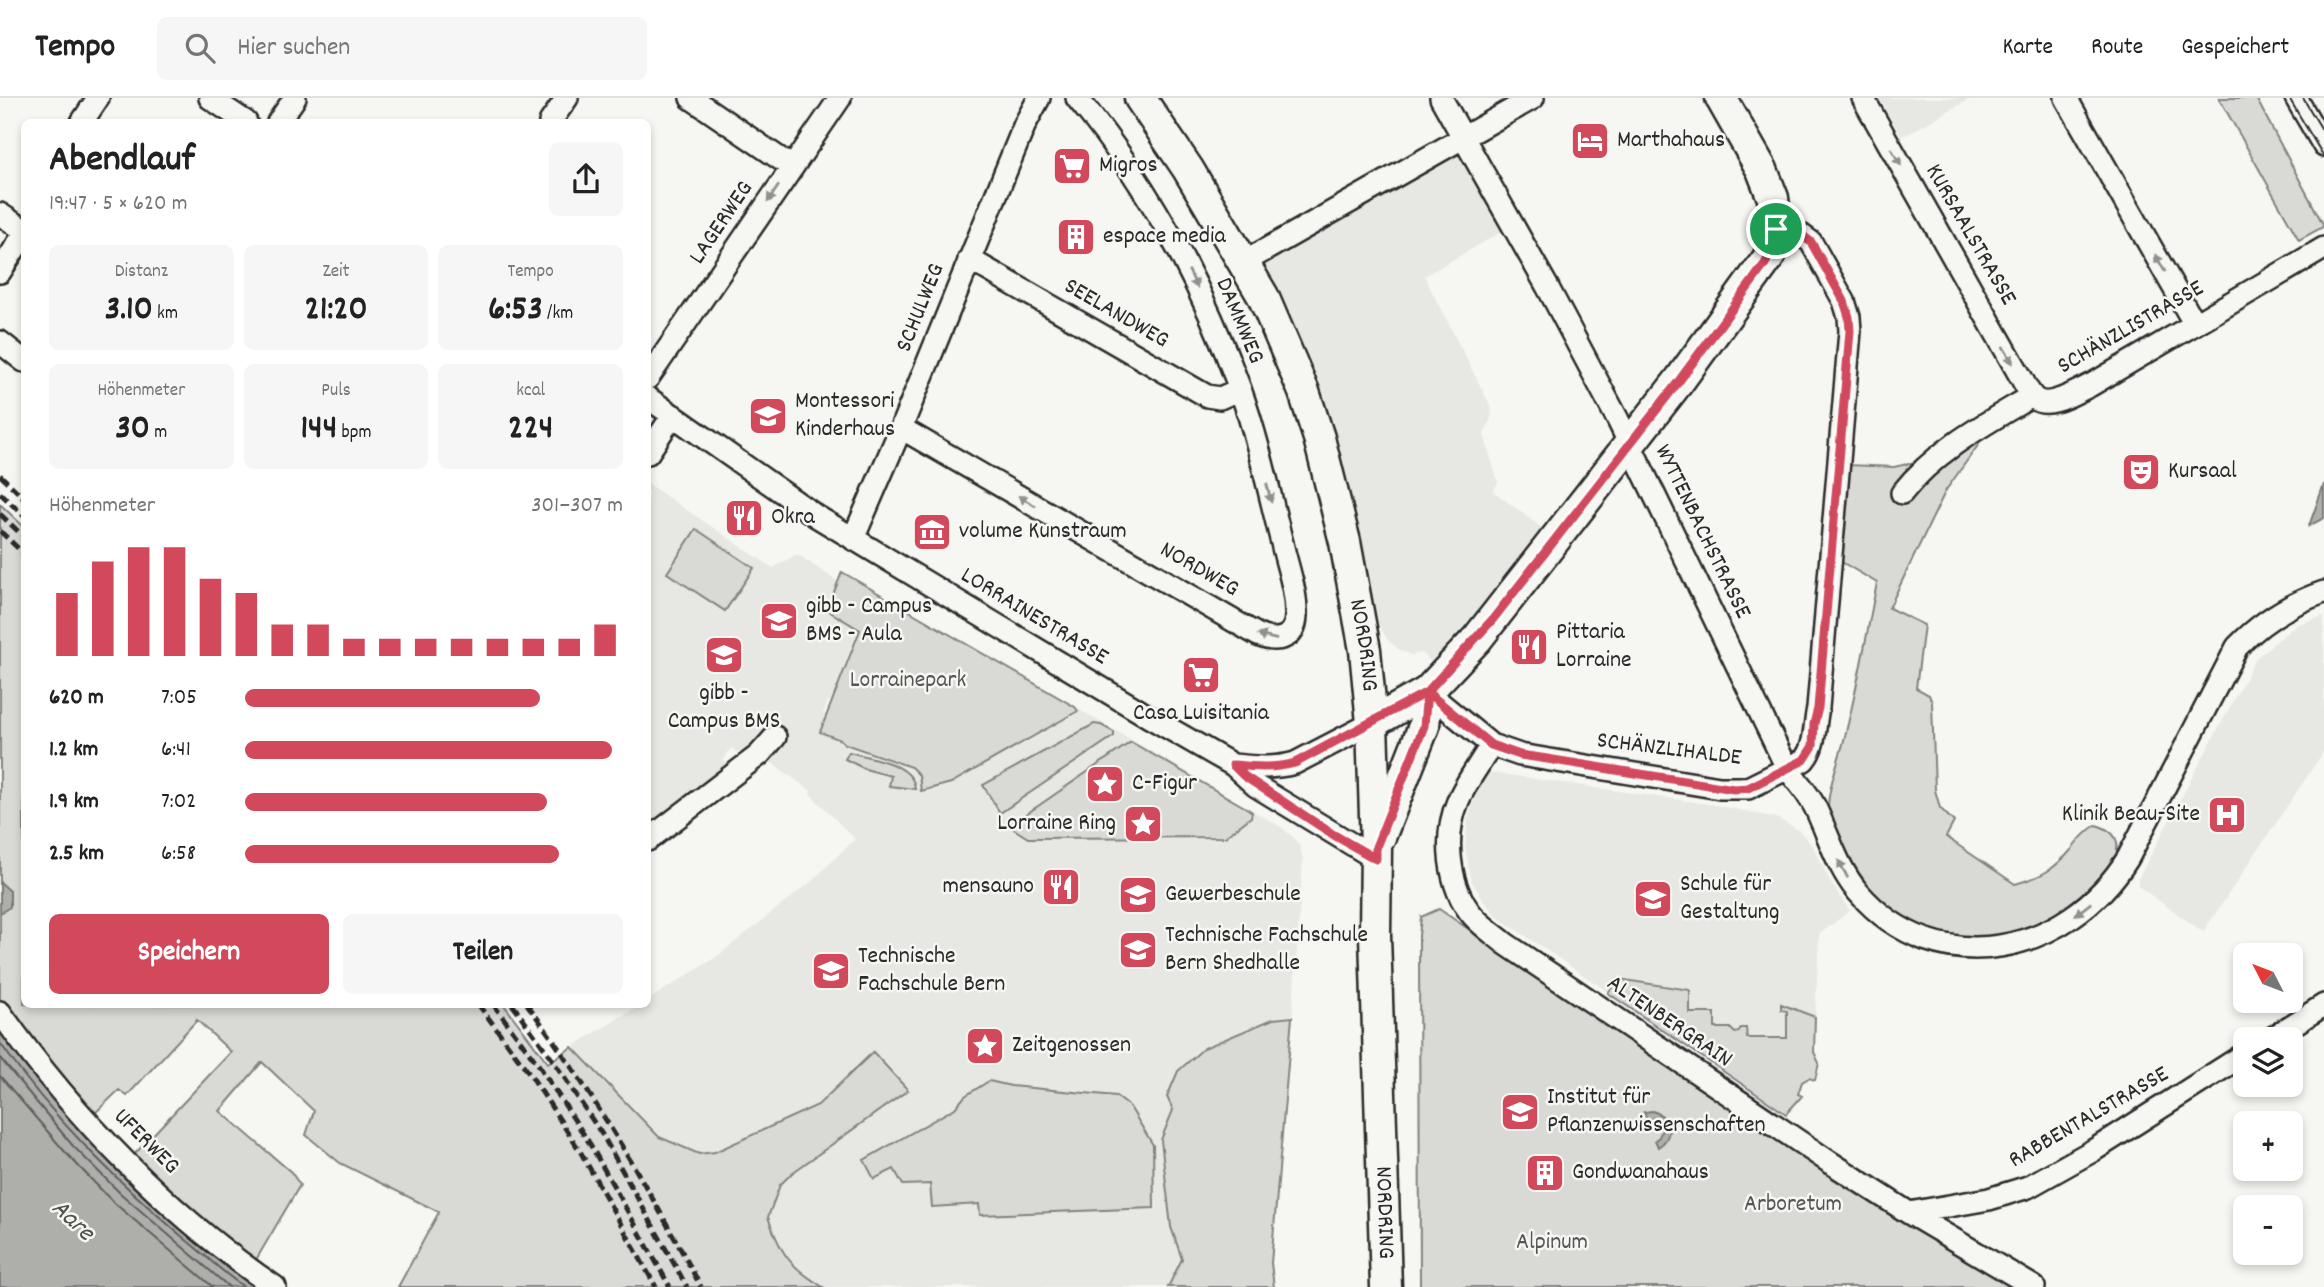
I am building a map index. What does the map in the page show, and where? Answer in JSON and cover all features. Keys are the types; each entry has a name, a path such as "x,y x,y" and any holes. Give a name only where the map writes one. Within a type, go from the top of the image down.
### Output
{"main road":[{"name":"NORDRING","path":"1140,98 1188,169 1263,296 1304,391 1319,438 1350,565 1365,650 1372,723 1376,853 1375,935 1386,1287"},
{"path":"1372,723 1427,692 1493,619 1761,270 1772,250 1776,229 1775,209 1768,183 1721,98"},
{"path":"1376,853 1424,726 1427,692"}],"street":[{"path":"84,119 98,98"},
{"path":"210,98 242,119"},
{"path":"280,119 295,98"},
{"path":"552,119 567,98"},
{"path":"691,98 792,167"},
{"name":"LAGERWEG","path":"651,373 840,98"},
{"name":"SCHULWEG","path":"853,539 1025,124 1039,98"},
{"name":"DAMMWEG","path":"1077,98 1107,137 1179,251 1210,315 1240,389 1264,470 1294,592"},
{"name":"WYTTENBACHSTRASSE","path":"1441,98 1547,286 1630,444 1787,768"},
{"path":"1244,262 1533,98"},
{"name":"KURSAALSTRASSE","path":"1863,98 2032,396"},
{"path":"2066,98 2194,323"},
{"path":"2295,98 2324,146"},
{"path":"0,272 17,221"},
{"name":"SCHÄNZLIHALDE","path":"1427,692 1491,745 1520,755 1727,789 1748,788 1804,760 1813,746 1850,331 1844,301 1811,242 1800,234 1776,229"},
{"name":"SCHÄNZLISTRASSE","path":"2032,396 2038,401 2048,402 2079,390 2324,248"},
{"name":"SEELANDWEG","path":"969,259 1207,396 1220,398 1240,389"},
{"path":"0,342 21,359"},
{"path":"1902,493 1945,451 2032,396"},
{"name":"LORRAINESTRASSE","path":"651,400 853,539 1233,765 1256,786 1376,853"},
{"path":"651,448 673,415"},
{"name":"NORDWEG","path":"901,428 1265,638 1277,640 1285,638 1290,632 1296,618 1294,592"},
{"path":"1787,768 1811,801 1845,874 1858,892 1888,920 1928,940 1945,945 1984,948 2014,944 2046,933 2068,921 2107,888 2128,858 2237,648 2249,634 2275,614 2301,600 2324,592"},
{"name":"LORRAINESTRASSE","path":"1233,765 1259,768 1295,763 1372,723"},
{"path":"651,838 758,755 775,737"},
{"name":"ALTENBERGRAIN","path":"1491,745 1458,800 1451,830 1450,847 1458,890 1472,915 1490,932 1801,1143 1909,1213 2034,1287"},
{"path":"2289,1027 2324,1005"},
{"name":"UFERWEG","path":"0,1012 33,1059 127,1162 214,1241 275,1287"},
{"name":"RABBENTALSTRASSE","path":"1909,1213 1989,1199 2028,1187 2094,1150 2233,1062"}],"shaded area":[{"path":"1879,98 1971,98 1901,136"},
{"path":"1463,139 1512,226 1424,276 1491,407 1492,416 1484,434 1498,483 1493,491 1555,538 1443,673 1422,653 1411,655 1398,649 1387,639 1378,623 1344,478 1254,258"},
{"path":"651,486 773,568 797,554 838,582 860,629 831,702 828,701 823,714 977,769 1076,714 1078,709 1281,827 1294,838 1300,847 1303,861 1292,1017 1273,1019 1204,1048 1161,1140 1171,1227 1183,1259 1168,1287 823,1287 788,1261 768,1218 780,1185 799,1166 873,1053 818,1105 715,1152 699,1154 659,1137 572,1047 635,1008 651,1008 651,998 715,958 812,881 855,839 810,794 811,791 755,751 746,758 731,748 723,760 734,767 651,830","holes":["989,1081 1011,1086 1116,1096 980,1215 979,1204 930,1184 903,1185 895,1168 939,1118 955,1108 965,1096"]},
{"name":"Klinik Beau-Site","path":"2324,616 2324,751 2203,932 2138,886 2138,879 2256,658 2296,625"},
{"path":"1487,772 1715,805 1776,818 1800,831 1813,847 1832,885 1850,911 1819,934 1813,1068 1722,1069 1499,918 1472,882 1465,848 1468,817 1478,787"}],"green space":[{"path":"2219,98 2256,98 2324,226 2299,240"},
{"path":"1968,427 1979,444 1946,490 1889,608 1924,625 1916,688 1929,695 1932,702 1935,790 1940,808 1954,822 1946,837 2015,884 2032,879 2053,867 2096,825 2111,833 2117,844 2108,870 2072,905 2019,933 1979,939 1931,931 1889,907 1856,871 1832,825 1828,811 1831,786 1853,704 1877,583 1840,561 1848,465 1894,467 1916,462"},
{"path":"0,504 21,524 21,1008 506,1008 548,1063 572,1047 659,1137 699,1154 715,1152 818,1105 873,1052 908,1090 792,1173 780,1185 768,1217 777,1241 794,1265 823,1287 398,1287 439,1212 340,1163 306,1135 314,1111 262,1062 220,1111 291,1172 300,1185 253,1265 131,1158 231,1052 197,1020 127,1096 119,1090 91,1117 0,1004 0,913 9,907 10,892 0,882"},
{"path":"696,529 754,568 725,611 667,573"},
{"name":"Lorrainepark","path":"842,572 1078,711 951,783 921,791 919,775 911,767 845,744 820,732 860,630 827,610"},
{"path":"1094,724 1114,732 1114,736 1000,813 983,785"},
{"path":"1131,742 1248,809 1252,812 1251,817 1225,837 1028,838 1009,826"},
{"path":"849,752 899,767 913,780 915,789 889,786 891,776 865,769 845,759"},
{"path":"1439,909 1669,1065 2014,1287 1420,1287 1419,936 1421,917"},
{"path":"1618,979 1690,990 1690,1013 1715,1013 1715,1028 1730,1028 1735,1033 1746,1028 1747,1038 1787,1038 1787,1011 1781,1010 1781,1004 1815,1017 1814,1052 1819,1063 1815,1080 1809,1078 1802,1082 1798,1094 1802,1096 1786,1114 1608,993"},
{"path":"1292,1017 1271,1263 1274,1287 1168,1287 1182,1259 1171,1227 1161,1140 1173,1110 1167,1097 1178,1071 1204,1048 1273,1019"},
{"path":"989,1081 1011,1086 1116,1096 1130,1107 1153,1145 1154,1208 980,1215 979,1204 932,1207 930,1184 903,1185 894,1169 874,1179 864,1160 955,1108 965,1096"}],"water":[{"path":"2324,484 2324,518 2309,526"},
{"path":"0,882 10,891 10,907 0,913"},
{"name":"Aare","path":"0,1031 53,1099 112,1162 175,1220 256,1287 0,1287"},
{"path":"1652,1111 1663,1117 1669,1132 1658,1147 1655,1140 1663,1127 1657,1119 1647,1119 1644,1112"}],"tram line":[{"path":"2289,98 2324,157"},
{"path":"2303,98 2324,133"}],"railway":[{"path":"0,475 21,495"},
{"path":"0,493 21,513"},
{"path":"0,514 21,534"},
{"path":"0,531 21,551"},
{"path":"481,1008 530,1074 580,1151 656,1287"},
{"path":"496,1008 540,1067 590,1144 670,1287"},
{"path":"515,1008 603,1136 687,1287"},
{"path":"530,1008 620,1142 701,1287"}],"place":[{"name":"Marthahaus","path":"1590,141"},
{"name":"Migros","path":"1072,166"},
{"name":"espace media","path":"1076,237"},
{"name":"Montessori Kinderhaus","path":"768,416"},
{"name":"Kursaal","path":"2141,472"},
{"name":"Okra","path":"744,518"},
{"name":"volume Kunstraum","path":"932,532"},
{"name":"gibb - Campus BMS - Aula","path":"779,621"},
{"name":"Pittaria Lorraine","path":"1529,647"},
{"name":"gibb - Campus BMS","path":"724,655"},
{"name":"Casa Luisitania","path":"1201,675"},
{"name":"C-Figur","path":"1105,784"},
{"name":"Klinik Beau-Site","path":"2227,815"},
{"name":"Lorraine Ring","path":"1143,824"},
{"name":"mensauno","path":"1061,887"},
{"name":"Gewerbeschule","path":"1138,895"},
{"name":"Schule für Gestaltung","path":"1653,899"},
{"name":"Technische Fachschule Bern Shedhalle","path":"1138,950"},
{"name":"Technische Fachschule Bern","path":"831,971"},
{"name":"Zeitgenossen","path":"985,1046"},
{"name":"Institut für Pflanzenwissenschaften","path":"1520,1112"},
{"name":"Gondwanahaus","path":"1545,1173"}],"route":[{"path":"1776,229 1772,250 1765,264 1679,381 1477,639 1427,692 1295,763 1259,768 1233,765 1244,776 1376,859 1376,847 1424,726 1427,692 1491,745 1520,755 1734,789 1748,788 1804,760 1813,746 1818,708 1850,331 1844,301 1811,242 1800,234 1776,229"}],"park label":[{"name":"Arboretum","path":"1793,1205"},
{"name":"Alpinum","path":"1552,1243"}]}
